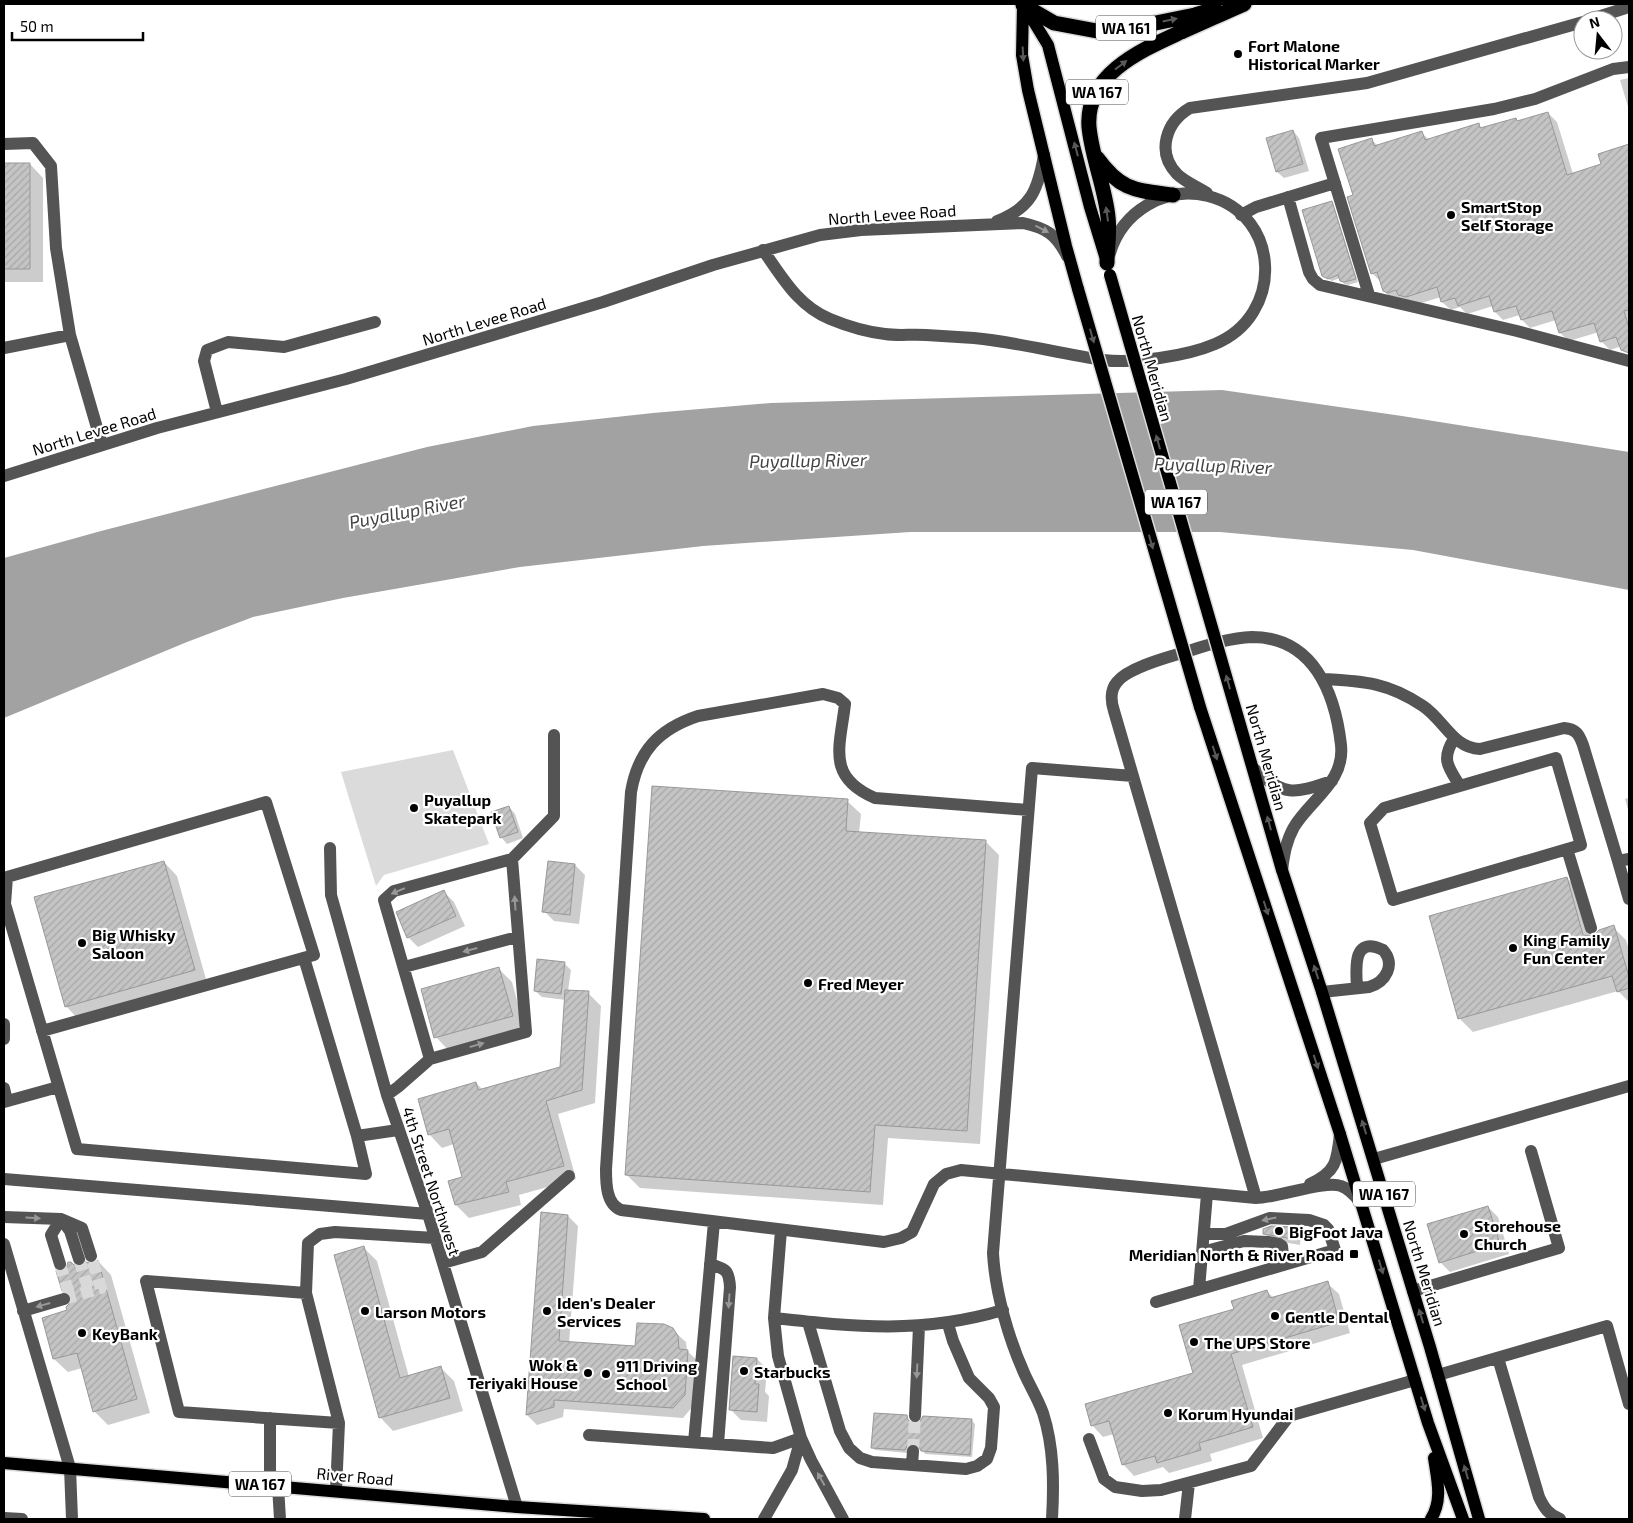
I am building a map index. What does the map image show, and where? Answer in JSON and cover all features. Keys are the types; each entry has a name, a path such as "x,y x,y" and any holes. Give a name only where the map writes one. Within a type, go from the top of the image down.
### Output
{"highway":[{"name":"WA 161","path":"1023,4 1054,23 1097,31 1195,15 1231,4"},
{"name":"WA 167","path":"1108,269 1108,217 1089,124 1093,101 1100,87 1116,68 1145,50 1244,4"},
{"path":"1095,155 1108,173 1118,182 1144,191 1173,195"}],"main road":[{"name":"WA 167","path":"1023,4 1022,55 1028,90 1078,289 1200,707 1340,1134 1428,1423 1438,1483 1438,1503 1431,1519"},
{"name":"North Meridian","path":"1023,4 1048,45 1090,207 1282,870 1374,1159 1479,1519"},
{"path":"1428,1423 1463,1519"},
{"name":"River Road","path":"4,1463 517,1507 704,1519"},
{"name":"4th Street Northwest","path":"517,1507 521,1519"}],"street":[{"path":"763,250 798,298 810,308 829,319 884,334 976,338 1105,360 1142,360 1173,356 1213,345 1235,334 1252,316 1263,294 1266,269 1262,246 1242,214 1178,176 1172,167 1168,158 1166,138 1175,119 1190,108 1367,83 1573,25"},
{"path":"1369,295 1321,138 1503,107 1535,99 1613,69 1629,67"},
{"path":"4,144 33,143 51,166 56,248 70,335 102,445"},
{"path":"978,226 1011,216 1025,204 1034,192 1040,178 1044,155"},
{"path":"1242,214 1256,207 1335,183"},
{"path":"1108,269 1113,244 1119,231 1142,207 1173,195 1198,194 1221,201"},
{"path":"1288,197 1309,272 1320,285 1517,331 1629,361"},
{"path":"978,226 1023,222 1040,227 1053,235 1061,245 1072,267"},
{"name":"North Levee Road","path":"4,476 157,428 346,379 603,302 713,264 820,235 861,230 978,226"},
{"path":"217,412 204,362 207,350 228,342 284,348 375,322"},
{"path":"4,348 70,335"},
{"path":"1256,1198 1112,703 1117,681 1162,659 1225,640 1253,637 1274,639 1293,646 1305,656 1324,679 1339,729 1342,758 1339,770 1332,781 1295,826 1286,843 1282,870"},
{"path":"1324,679 1351,680 1383,685 1407,696 1425,707 1440,720 1462,745 1472,749 1480,750 1552,730 1573,729 1579,735 1583,745 1624,860 1629,899"},
{"path":"1028,810 875,798 863,792 847,778 839,762 838,752 845,704 838,698 823,694 683,720 667,729 656,739 645,753 635,775 631,792 606,1169 607,1184 612,1203 621,1210 884,1242 908,1236 912,1232 931,1189 937,1180 946,1174 961,1170 1256,1198 1327,1185 1339,1185 1352,1192 1361,1203"},
{"path":"430,1059 384,900 394,891 512,859 554,816 554,735"},
{"path":"1454,738 1447,750 1446,757 1450,770 1460,786"},
{"path":"1556,758 1581,845 1567,849 1393,900 1370,823 1384,808 1556,758"},
{"path":"1052,1519 1053,1462 1048,1435 1043,1414 1020,1362 1003,1310 993,1253 1032,768 1133,776"},
{"path":"1254,769 1266,780 1284,790 1310,789 1332,781"},
{"path":"42,1031 314,955 266,802 7,877 5,904 58,1087 77,1149 366,1174 357,1136 304,958"},
{"name":"4th Street Northwest","path":"330,848 331,895 387,1095 428,1214 517,1507"},
{"path":"1567,849 1591,928"},
{"path":"387,1095 430,1059 526,1032 512,859"},
{"path":"404,967 517,937"},
{"path":"1322,992 1357,988"},
{"path":"4,1024 4,1039"},
{"path":"1374,1159 1629,1086"},
{"path":"4,1088 6,1101 58,1087"},
{"path":"357,1136 398,1130"},
{"path":"1292,1192 1328,1174 1336,1162 1340,1134"},
{"path":"1413,1291 1559,1248 1531,1151"},
{"path":"443,1263 482,1252 569,1176"},
{"path":"4,1179 428,1214"},
{"path":"1199,1289 1207,1194"},
{"path":"4,1216 61,1219 82,1228 74,1261 59,1234 61,1219"},
{"path":"1156,1302 1335,1250 1328,1229 1324,1225 1309,1220 1270,1218 1226,1234 1204,1234"},
{"path":"694,1442 714,1222"},
{"path":"781,1230 774,1318 778,1356 801,1438 843,1519"},
{"path":"336,1491 339,1423 306,1293 308,1243 320,1234 334,1232 435,1238"},
{"path":"1202,1252 1244,1241 1268,1242 1282,1246 1284,1264"},
{"path":"4,1244 70,1468 72,1519"},
{"path":"710,1264 724,1268 729,1276 730,1287 718,1444"},
{"path":"306,1293 146,1281 179,1412 339,1423"},
{"path":"23,1311 64,1299"},
{"path":"774,1318 864,1327 919,1326 948,1324 1003,1310"},
{"path":"808,1322 840,1431 849,1448 860,1458 872,1462 971,1468 987,1459 992,1448 994,1407 989,1398 969,1378 953,1341 948,1324"},
{"path":"915,1416 919,1326"},
{"path":"1438,1375 1607,1326 1629,1404"},
{"path":"1498,1358 1539,1497 1544,1507 1552,1516 1560,1519"},
{"path":"1089,1439 1104,1479 1115,1487 1128,1490 1153,1491 1251,1466 1289,1416 1416,1380"},
{"path":"270,1418 274,1485 280,1519"},
{"path":"589,1435 773,1448 801,1438"},
{"path":"764,1519 792,1470 801,1438"},
{"path":"912,1465 913,1451"},
{"path":"1185,1519 1189,1483"},
{"path":"4,1518 22,1519"}],"shaded area":[{"name":"Puyallup Skatepark","path":"453,750 489,844 384,875 376,886 341,772"}],"water":[{"name":"Puyallup River","path":"1222,390 1629,452 1629,590 1413,550 1220,532 910,532 703,546 520,567 343,598 253,617 187,642 4,718 4,558 101,531 427,447 533,426 771,403"}],"building":[{"path":"1548,112 1567,175 1601,164 1598,154 1629,144 1629,310 1624,311 1629,328 1629,353 1621,350 1616,337 1600,342 1594,323 1559,333 1552,311 1521,320 1516,306 1494,312 1489,296 1458,306 1455,298 1441,302 1437,287 1406,297 1398,295 1396,290 1388,293 1383,291 1377,272 1371,274 1347,197 1353,195 1338,149 1372,138 1374,146 1422,131 1425,140 1479,123 1480,128 1516,118 1517,121"},
{"path":"1293,130 1303,164 1276,172 1266,138"},
{"path":"4,163 30,163 30,269 4,269"},
{"path":"1332,201 1356,279 1344,282 1340,281 1338,275 1328,279 1322,276 1302,210"},
{"name":"Fred Meyer","path":"652,786 848,799 846,831 986,840 967,1131 875,1125 870,1192 625,1175"},
{"path":"509,806 518,832 500,838 491,812"},
{"path":"164,861 195,970 65,1007 34,897"},
{"path":"548,861 575,864 570,915 542,912"},
{"name":"King Family Fun Center","path":"1567,877 1583,935 1594,936 1599,930 1614,925 1629,977 1629,988 1617,992 1612,976 1458,1019 1429,916"},
{"path":"444,890 456,916 407,938 396,912"},
{"path":"537,959 565,962 561,994 534,991"},
{"path":"499,967 513,1016 434,1038 421,989"},
{"path":"565,990 589,991 582,1090 546,1101 564,1166 506,1182 509,1192 455,1205 448,1181 462,1177 449,1129 428,1135 418,1099 476,1082 478,1090 560,1067"},
{"name":"Storehouse Church","path":"1488,1206 1500,1244 1439,1263 1427,1224"},
{"path":"541,1212 568,1215 559,1341 635,1346 637,1323 664,1324 673,1328 678,1336 679,1349 688,1350 685,1395 673,1408 554,1400 554,1407 526,1415"},
{"name":"BigFoot Java","path":"1271,1226 1295,1227 1294,1239 1263,1234 1263,1229"},
{"name":"Larson Motors","path":"364,1246 400,1378 441,1366 450,1398 379,1418 334,1255"},
{"name":"KeyBank","path":"98,1260 137,1399 93,1412 77,1353 53,1359 42,1318 67,1310 66,1307 72,1301 70,1294 62,1291 56,1271 63,1272 68,1262 81,1267 86,1262 93,1264"},
{"path":"1328,1281 1339,1322 1231,1354 1253,1427 1199,1443 1201,1450 1157,1463 1155,1456 1122,1465 1109,1421 1091,1426 1085,1404 1193,1373 1179,1325 1234,1309 1231,1301 1267,1290 1270,1298"},
{"name":"Starbucks","path":"733,1356 757,1358 755,1384 759,1384 757,1412 729,1410"},
{"path":"874,1413 907,1415 908,1420 914,1424 919,1423 923,1416 972,1419 970,1455 921,1451 918,1445 913,1443 907,1446 905,1450 871,1448"}],"tunnel":[{"path":"64,1299 101,1288 91,1256"},
{"path":"79,1259 89,1291"},
{"path":"60,1264 70,1297"},
{"path":"913,1451 915,1416"}],"place":[{"name":"Fort Malone Historical Marker","path":"1238,54"},
{"name":"SmartStop Self Storage","path":"1451,215"},
{"name":"Puyallup Skatepark","path":"414,808"},
{"name":"Big Whisky Saloon","path":"82,943"},
{"name":"King Family Fun Center","path":"1513,948"},
{"name":"Fred Meyer","path":"808,983"},
{"name":"BigFoot Java","path":"1279,1231"},
{"name":"Storehouse Church","path":"1464,1234"},
{"name":"Meridian North & River Road","path":"1354,1254"},
{"name":"Larson Motors","path":"365,1311"},
{"name":"Iden's Dealer Services","path":"547,1311"},
{"name":"Gentle Dental","path":"1275,1316"},
{"name":"KeyBank","path":"82,1333"},
{"name":"The UPS Store","path":"1194,1342"},
{"name":"Starbucks","path":"744,1371"},
{"name":"Wok & Teriyaki House","path":"588,1373"},
{"name":"911 Driving School","path":"606,1374"},
{"name":"Korum Hyundai","path":"1168,1413"}]}
